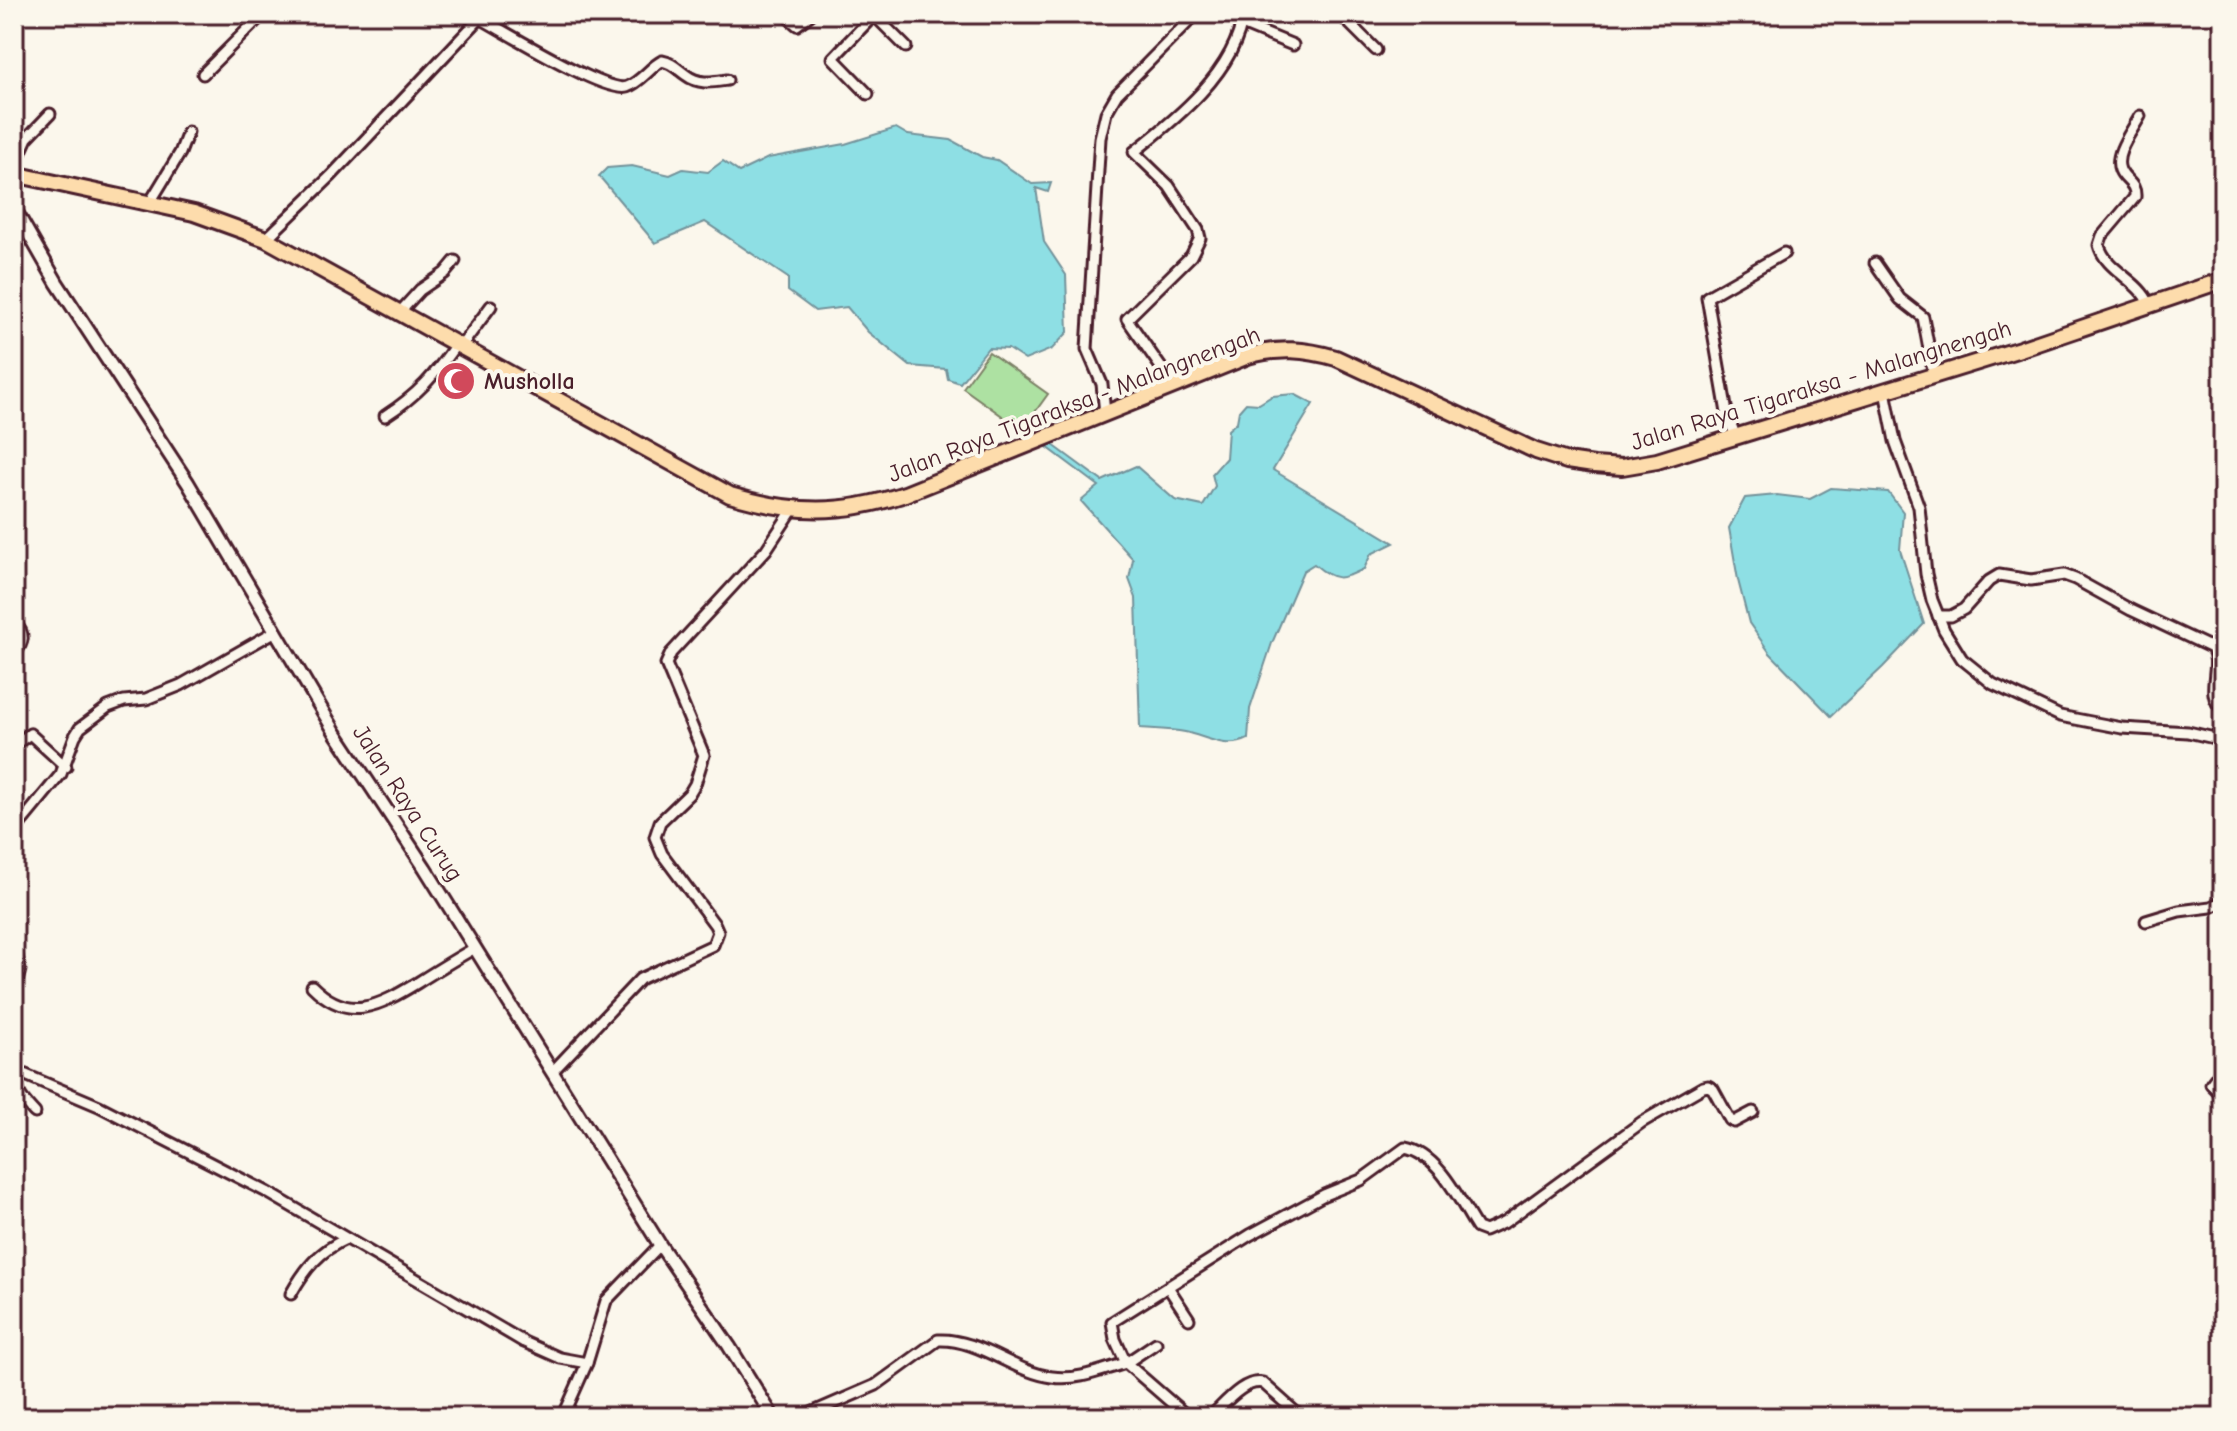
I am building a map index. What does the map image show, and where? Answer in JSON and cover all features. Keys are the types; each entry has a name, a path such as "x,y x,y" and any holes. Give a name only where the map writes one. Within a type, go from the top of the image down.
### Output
{"main road":[{"name":"Jalan Raya Tigaraksa - Malangnengah","path":"14,174 194,213 266,239 730,495 793,509 849,509 889,499 1261,352 1303,350 1336,358 1536,451 1567,461 1622,467 1640,465 1934,376 2223,280"}],"street":[{"path":"203,74 263,14"},
{"path":"784,14 797,25 811,14"},
{"path":"868,94 833,58 874,14 906,47"},
{"path":"1105,413 1102,384 1087,349 1100,138 1106,113 1117,94 1196,14"},
{"path":"1340,14 1376,50"},
{"path":"266,239 331,176 482,16 589,77 614,87 627,87 662,61 672,63 699,81 727,80"},
{"path":"1174,386 1127,319 1191,256 1200,238 1169,186 1134,152 1183,112 1208,85 1224,61 1243,19 1293,45"},
{"path":"14,167 27,138 50,114"},
{"path":"2140,116 2119,162 2122,173 2134,186 2135,197 2102,236 2099,245 2104,257 2144,293 2149,304"},
{"path":"149,204 180,153 188,132"},
{"name":"Jalan Raya Curug","path":"14,208 65,296 188,483 335,732 553,1071 660,1245 773,1417"},
{"path":"1736,438 1727,413 1707,297 1784,253"},
{"path":"399,313 420,290 445,273 455,261"},
{"path":"1875,263 1900,299 1923,317 1934,376"},
{"path":"385,416 428,383 491,306"},
{"path":"1885,391 1895,441 1919,507 1926,574 1938,616 1956,651 1982,678 2060,716 2122,728 2188,732 2223,740"},
{"path":"553,1071 640,979 708,949 716,939 718,932 715,925 662,854 655,837 660,822 695,784 704,755 666,664 671,653 766,550 793,509"},
{"path":"1938,616 1951,616 1964,609 1989,581 1999,575 2031,580 2067,576 2212,648 2216,658 2214,692 2217,705 2223,709"},
{"path":"14,622 23,634 23,642 14,655"},
{"path":"14,831 66,767 70,744 80,728 108,707 124,701 146,699 181,685 274,632"},
{"path":"14,745 30,734 66,767"},
{"path":"2146,921 2179,911 2211,907 2223,901"},
{"path":"14,943 20,970 14,992"},
{"path":"312,986 324,998 340,1006 381,1005 475,948"},
{"path":"2223,1068 2211,1084 2223,1096"},
{"path":"35,1113 17,1088 17,1072 99,1106 267,1192 524,1342 560,1358 587,1363"},
{"path":"1188,1417 1126,1363 1115,1339 1112,1322 1250,1235 1324,1195 1361,1180 1405,1148 1435,1167 1477,1228 1485,1231 1505,1222 1642,1122 1703,1087 1713,1089 1734,1122 1753,1112"},
{"path":"291,1294 311,1263 324,1251 346,1239"},
{"path":"563,1417 587,1363 606,1301 660,1245"},
{"path":"1168,1287 1189,1319"},
{"path":"802,1417 876,1385 938,1340 963,1343 1048,1377 1070,1379 1126,1363 1156,1343"},
{"path":"1210,1417 1247,1384 1256,1382 1263,1383 1301,1417"}],"green space":[{"path":"989,352 1048,394 1022,430 963,388"}],"water":[{"path":"896,128 908,135 951,140 982,157 997,160 1032,184 1051,183 1048,192 1036,188 1044,242 1066,275 1068,332 1052,349 1025,360 1008,349 988,348 960,383 948,379 946,369 910,366 868,332 847,307 815,311 788,291 788,278 705,222 655,243 599,176 607,168 632,166 670,175 683,169 708,172 723,161 739,172 768,158 845,144"},
{"path":"1294,394 1313,404 1273,470 1394,543 1371,554 1364,569 1349,575 1333,576 1314,564 1303,571 1272,643 1250,709 1248,739 1224,743 1180,731 1140,728 1136,598 1129,579 1133,559 1081,501 1099,486 1043,444 1049,442 1102,481 1136,466 1175,500 1203,506 1215,486 1212,474 1226,458 1228,430 1237,422 1239,411 1246,403 1259,404 1272,396"},
{"path":"1831,488 1888,492 1903,512 1900,550 1924,624 1831,716 1770,653 1749,623 1729,528 1745,498 1777,495 1810,499"}],"place":[{"name":"Musholla","path":"456,381"}]}
